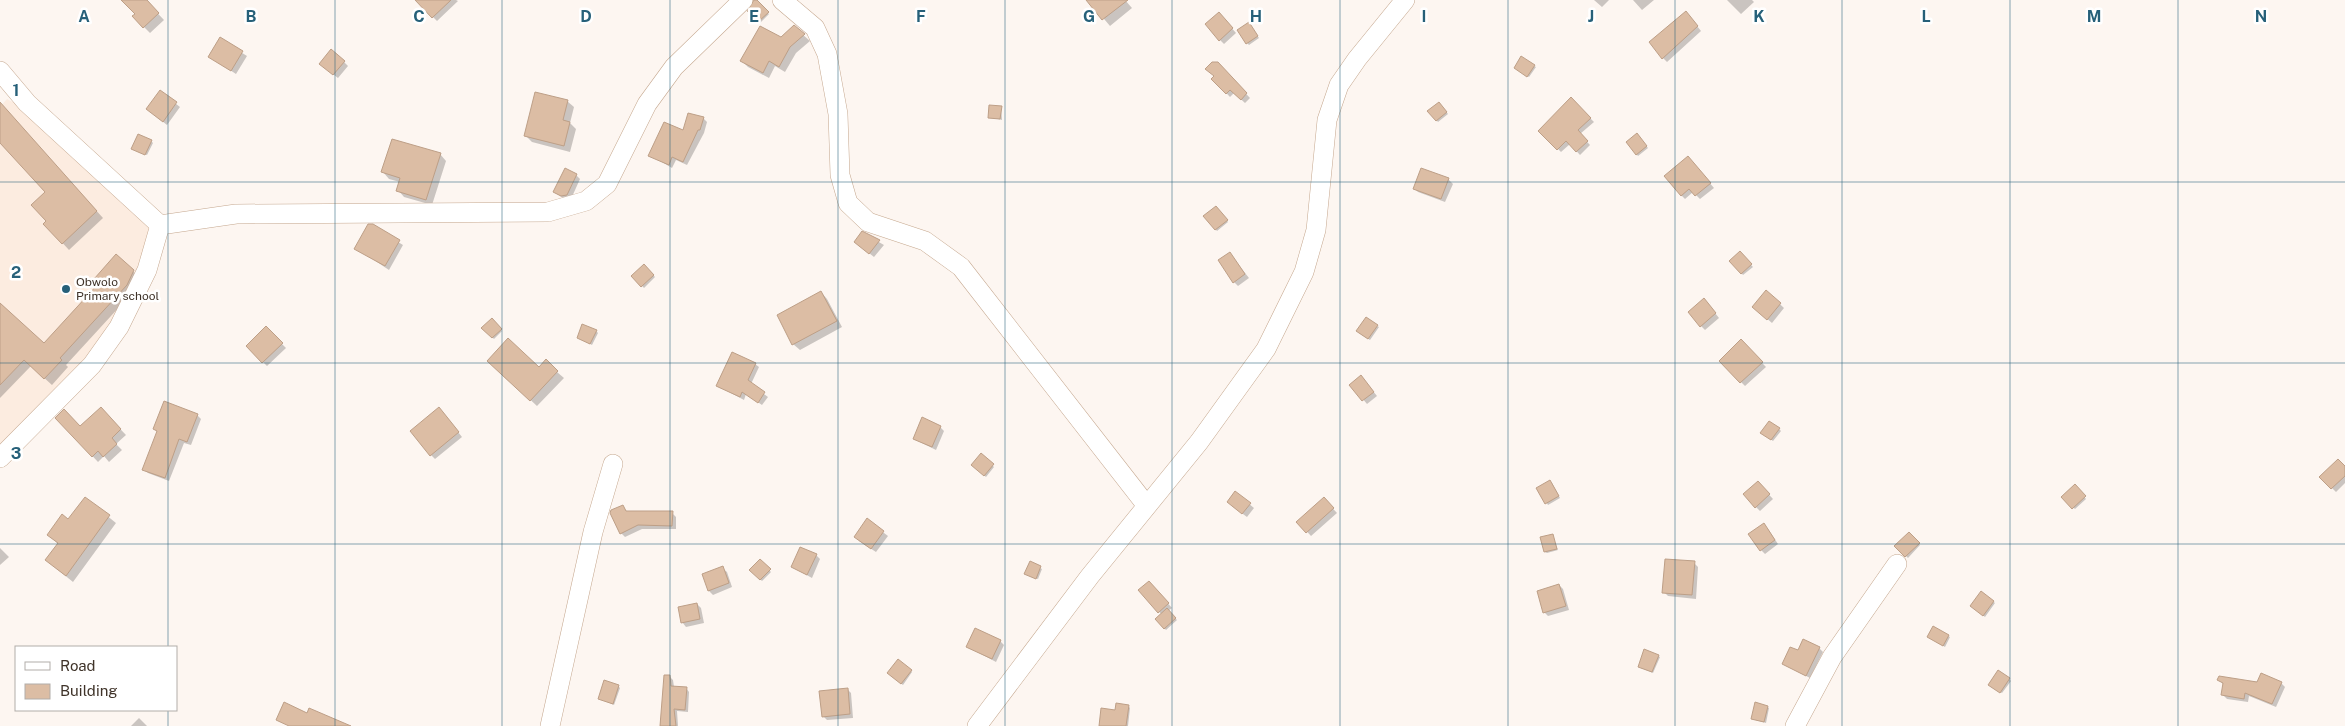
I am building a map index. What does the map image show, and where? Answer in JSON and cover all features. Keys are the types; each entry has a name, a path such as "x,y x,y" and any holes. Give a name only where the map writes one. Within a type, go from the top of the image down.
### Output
{"street":[{"path":"160,225 236,214 548,212 586,201 607,184 647,104 674,67 743,0"},
{"path":"782,0 815,28 828,54 838,114 840,175 848,203 868,222 925,241 961,267 1147,506"},
{"path":"978,726 1090,576 1199,442 1266,348 1304,272 1316,230 1328,120 1339,85 1357,59 1405,0"},
{"path":"0,71 27,103 160,225"},
{"path":"0,458 92,364 119,327 147,270 160,225"},
{"path":"550,726 593,532 613,464"},
{"path":"1795,726 1832,657 1897,564"}],"shaded area":[{"name":"Obwolo Primary school","path":"7,99 24,108 153,228 145,261 118,318 88,360 0,452 0,107"}],"building":[{"path":"121,0 147,0 159,13 143,28 132,16 135,14"},
{"path":"415,0 451,0 432,18"},
{"path":"754,0 757,0 769,12 758,22 747,11"},
{"path":"1086,0 1128,0 1102,20"},
{"path":"1686,11 1698,26 1662,59 1649,42"},
{"path":"1219,12 1233,28 1219,41 1205,24"},
{"path":"1249,22 1258,36 1246,44 1237,30"},
{"path":"794,25 805,34 790,47 779,67 769,61 763,73 740,61 760,26 781,37"},
{"path":"220,37 243,51 231,71 208,57"},
{"path":"331,49 345,61 333,75 319,64"},
{"path":"1521,56 1535,65 1527,77 1514,68"},
{"path":"1212,62 1218,62 1247,93 1241,100 1230,90 1226,94 1211,79 1214,76 1205,69"},
{"path":"160,90 177,102 163,122 146,109"},
{"path":"535,92 568,100 563,120 570,122 564,146 524,136"},
{"path":"1571,97 1591,118 1578,130 1588,141 1576,152 1566,141 1557,150 1538,131"},
{"path":"0,102 97,211 62,244 43,224 46,221 31,205 45,192 0,143"},
{"path":"1439,102 1447,112 1436,121 1427,111"},
{"path":"989,105 1002,106 1000,119 988,118"},
{"path":"688,113 704,117 700,130 698,130 683,162 672,157 669,165 648,156 664,122 683,130"},
{"path":"1637,133 1647,146 1636,155 1626,142"},
{"path":"138,134 152,140 145,155 131,149"},
{"path":"392,139 441,153 426,200 396,191 400,178 381,172"},
{"path":"1688,156 1711,183 1695,196 1689,189 1681,196 1664,176"},
{"path":"565,168 577,174 567,195 561,196 553,192"},
{"path":"1421,168 1449,178 1441,199 1413,189"},
{"path":"1216,206 1228,220 1215,230 1203,216"},
{"path":"368,224 373,224 400,240 385,266 354,249"},
{"path":"862,231 880,240 869,254 854,242"},
{"path":"1740,251 1752,264 1741,274 1729,261"},
{"path":"1230,252 1245,274 1233,283 1218,260"},
{"path":"116,254 134,270 127,285 60,358 62,360 44,379 24,360 0,385 0,303 44,343 99,283 94,279"},
{"path":"644,264 654,275 641,287 631,276"},
{"path":"1766,290 1781,303 1767,320 1752,307"},
{"path":"821,291 837,321 792,345 777,315"},
{"path":"1704,298 1716,313 1700,327 1688,312"},
{"path":"1366,317 1378,325 1368,339 1356,331"},
{"path":"492,318 502,329 492,338 481,328"},
{"path":"582,324 597,330 590,344 577,338"},
{"path":"266,326 283,343 262,363 246,346"},
{"path":"508,338 539,367 546,359 558,371 530,401 487,361"},
{"path":"1741,339 1763,362 1740,383 1719,361"},
{"path":"732,352 756,363 748,380 765,392 758,403 742,392 740,397 716,386"},
{"path":"1361,375 1374,392 1362,401 1349,385"},
{"path":"164,401 198,414 187,442 179,439 165,478 142,470 157,431 153,429"},
{"path":"101,407 121,429 112,438 117,444 103,457 98,451 92,457 55,418 64,409 80,426"},
{"path":"439,407 459,432 430,456 410,431"},
{"path":"922,417 941,426 932,447 913,439"},
{"path":"1769,421 1780,428 1771,440 1760,433"},
{"path":"981,453 994,464 984,476 971,465"},
{"path":"2338,459 2345,466 2345,476 2331,489 2319,477"},
{"path":"1550,480 1559,496 1545,504 1536,488"},
{"path":"1758,481 1770,494 1755,508 1743,494"},
{"path":"2075,484 2086,496 2072,509 2061,497"},
{"path":"1235,491 1251,503 1242,514 1227,502"},
{"path":"85,497 110,515 66,576 45,560 58,543 47,535 62,514 68,519"},
{"path":"1324,497 1334,508 1306,533 1296,522"},
{"path":"623,505 626,511 673,511 672,526 638,525 620,534 610,513 611,510"},
{"path":"867,518 884,531 871,549 854,537"},
{"path":"1764,523 1775,540 1760,551 1748,534"},
{"path":"1909,532 1920,543 1905,557 1894,546"},
{"path":"1553,534 1557,549 1544,552 1540,537"},
{"path":"800,547 817,554 807,575 791,567"},
{"path":"760,559 771,569 760,580 749,570"},
{"path":"1665,559 1695,561 1692,595 1662,593"},
{"path":"1030,561 1041,566 1036,579 1024,574"},
{"path":"723,566 729,583 708,591 702,574"},
{"path":"1149,581 1169,603 1158,613 1138,590"},
{"path":"1559,584 1566,606 1543,613 1537,591"},
{"path":"1981,591 1994,601 1983,616 1970,606"},
{"path":"697,603 700,619 681,623 678,607"},
{"path":"1167,608 1176,618 1164,629 1155,619"},
{"path":"1933,626 1949,635 1943,646 1927,637"},
{"path":"975,628 1001,640 992,659 966,647"},
{"path":"1803,639 1820,647 1806,676 1782,664 1790,647 1798,650"},
{"path":"1644,649 1659,655 1652,672 1638,667"},
{"path":"898,659 912,670 901,684 887,673"},
{"path":"1998,670 2010,678 2000,693 1988,685"},
{"path":"2261,673 2282,682 2272,704 2245,693 2244,699 2221,695 2223,683 2217,680 2219,676 2257,682"},
{"path":"664,675 670,675 671,686 687,687 685,710 674,709 676,726 660,726"},
{"path":"604,680 619,685 613,704 598,699"},
{"path":"848,688 850,714 822,717 819,691"},
{"path":"284,702 307,713 309,708 351,726 289,726 276,720"},
{"path":"1755,702 1768,706 1764,722 1751,719"},
{"path":"1116,703 1129,705 1126,726 1099,726 1101,708 1115,710"}],"place":[{"name":"Obwolo Primary school","path":"66,289"}]}
